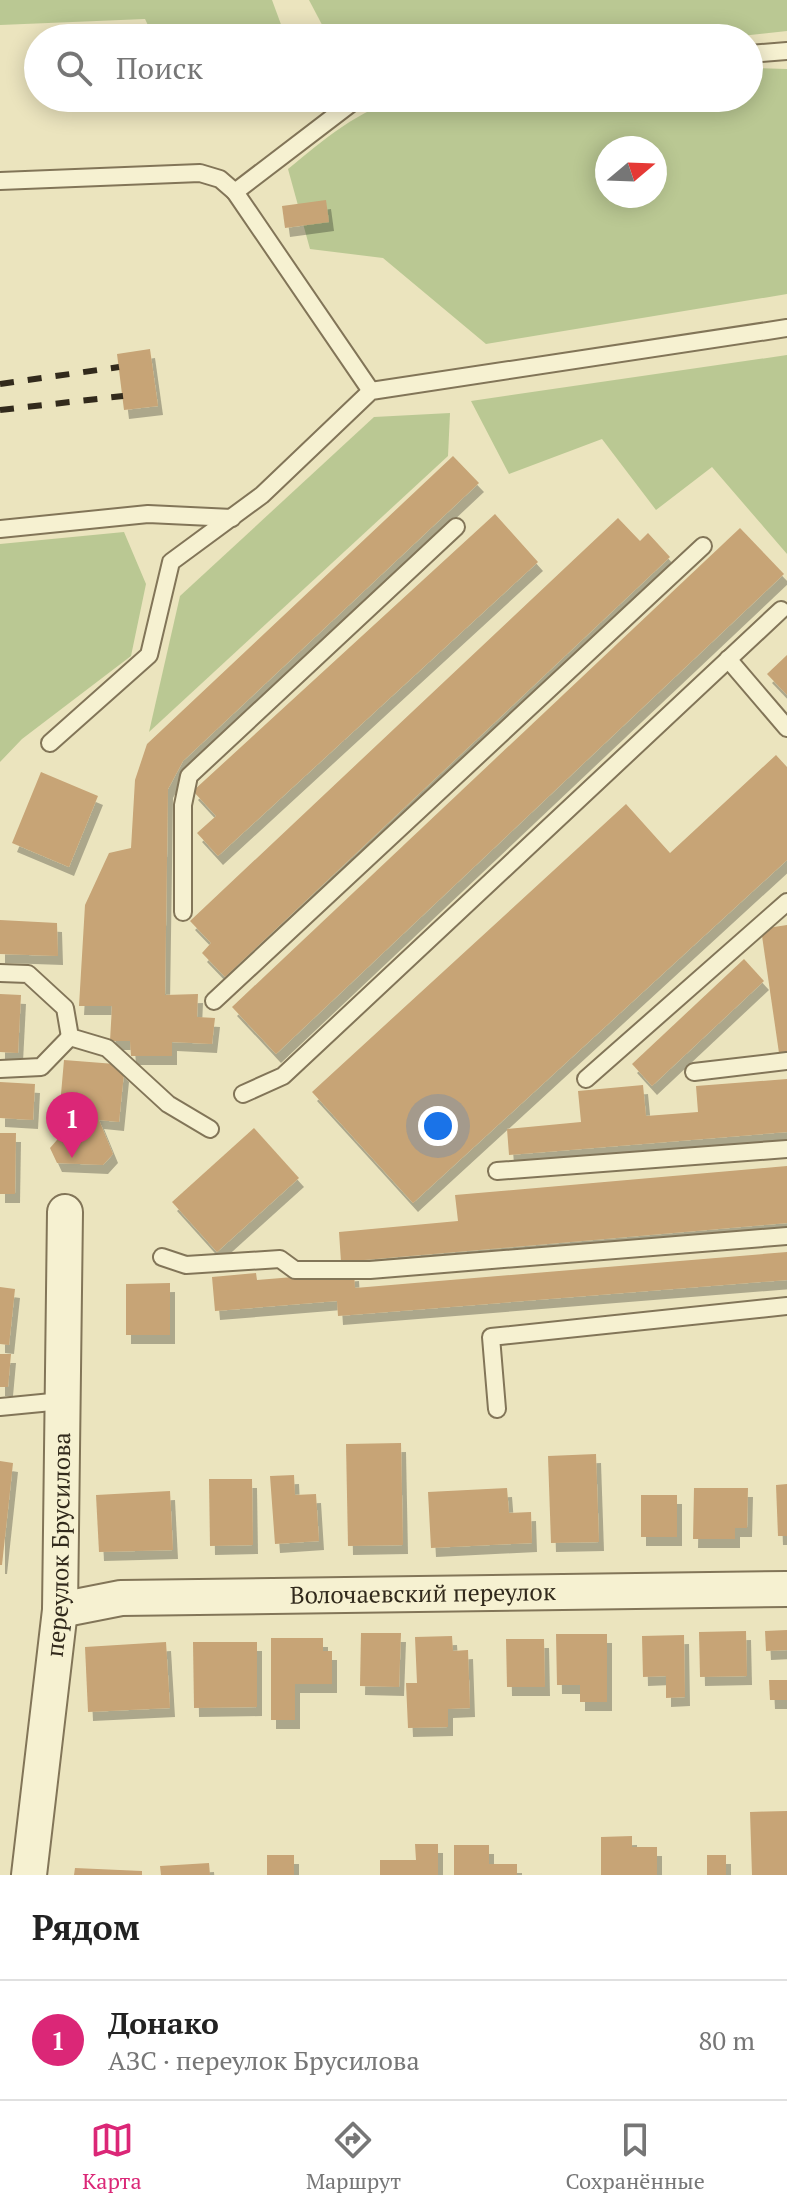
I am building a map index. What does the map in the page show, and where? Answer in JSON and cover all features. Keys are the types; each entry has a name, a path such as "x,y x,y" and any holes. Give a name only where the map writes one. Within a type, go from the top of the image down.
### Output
{"street":[{"name":"переулок Брусилова","path":"29,1875 60,1610 65,1212"},
{"name":"Волочаевский переулок","path":"60,1610 121,1598 787,1589"}],"lane":[{"path":"763,53 787,51"},
{"path":"235,192 340,112"},
{"path":"0,181 200,173 220,179 235,192 371,391"},
{"path":"50,743 149,655 171,562 262,495 371,391 787,328"},
{"path":"0,529 148,514 232,518"},
{"path":"183,912 183,805 189,776 456,527"},
{"path":"214,1001 703,546"},
{"path":"243,1094 283,1076 781,610"},
{"path":"728,659 787,728"},
{"path":"586,1079 787,902"},
{"path":"0,973 28,974 65,1008 70,1037"},
{"path":"0,1069 41,1067 70,1037"},
{"path":"70,1037 107,1048 168,1104 210,1129"},
{"path":"694,1072 787,1061"},
{"path":"497,1171 787,1149"},
{"path":"162,1257 186,1265 280,1259 295,1270 370,1270 787,1236"},
{"path":"497,1409 491,1337 787,1306"},
{"path":"0,1407 62,1401"}],"green space":[{"path":"0,0 272,0 281,24 147,24 145,19 0,25"},
{"path":"309,0 787,0 787,31 763,34 763,24 322,24"},
{"path":"763,68 787,69 787,294 486,344 383,258 310,249 288,169 329,136 368,112 763,112"},
{"path":"787,355 787,554 712,467 656,510 602,439 509,474 471,401"},
{"path":"450,413 448,456 149,732 180,596 374,417"},
{"path":"124,532 146,584 131,656 22,739 0,762 0,544"}],"building":[{"path":"326,200 329,222 285,228 282,206"},
{"path":"150,349 158,406 124,410 117,354"},
{"path":"453,456 479,483 183,761 168,789 165,995 198,994 197,1017 215,1018 212,1044 172,1042 172,1056 131,1056 130,1041 110,1041 112,1006 79,1006 85,905 109,853 131,848 135,780 147,744"},
{"path":"495,514 538,562 218,856 197,833 216,816 193,791"},
{"path":"618,518 640,541 648,533 670,557 225,977 202,953 211,943 190,921"},
{"path":"740,528 784,574 276,1054 232,1007"},
{"path":"787,655 787,695 767,674"},
{"path":"776,755 787,767 787,860 413,1203 312,1092 626,804 670,853"},
{"path":"41,772 98,796 69,867 12,843"},
{"path":"0,920 57,923 58,956 0,954"},
{"path":"787,925 787,1052 779,1053 761,929"},
{"path":"744,959 764,981 652,1086 632,1064"},
{"path":"0,994 21,995 18,1053 0,1052"},
{"path":"64,1060 115,1064 124,1073 119,1122 99,1120 113,1154 103,1165 57,1163 50,1148 76,1118 59,1117"},
{"path":"787,1079 787,1132 509,1155 507,1129 581,1122 578,1091 643,1085 646,1116 698,1112 696,1086"},
{"path":"0,1082 35,1084 33,1120 0,1118"},
{"path":"254,1128 299,1178 217,1252 172,1202"},
{"path":"0,1133 16,1133 15,1194 0,1194"},
{"path":"787,1166 787,1223 341,1262 339,1232 458,1221 455,1195"},
{"path":"787,1252 787,1280 338,1316 337,1301 215,1311 212,1277 256,1273 257,1280 354,1272 355,1288"},
{"path":"170,1283 170,1335 126,1335 126,1284"},
{"path":"0,1287 15,1289 9,1345 0,1344"},
{"path":"0,1354 11,1354 8,1387 0,1387"},
{"path":"401,1443 403,1545 348,1546 346,1444"},
{"path":"596,1454 599,1542 551,1543 548,1456"},
{"path":"0,1461 13,1463 2,1565 0,1565"},
{"path":"294,1475 295,1495 316,1494 319,1541 275,1544 270,1476"},
{"path":"209,1479 252,1479 253,1545 210,1546"},
{"path":"787,1484 787,1536 778,1536 776,1485"},
{"path":"507,1488 509,1513 531,1512 532,1543 431,1548 428,1492"},
{"path":"694,1488 748,1488 747,1528 735,1528 735,1539 693,1539"},
{"path":"170,1491 173,1550 99,1552 96,1495"},
{"path":"641,1495 677,1495 677,1537 641,1537"},
{"path":"787,1630 787,1650 766,1651 765,1631"},
{"path":"746,1631 747,1676 700,1677 699,1632"},
{"path":"361,1633 401,1633 399,1687 360,1686"},
{"path":"556,1634 607,1634 607,1702 580,1702 580,1685 557,1685"},
{"path":"684,1635 685,1697 666,1698 666,1676 643,1677 642,1636"},
{"path":"452,1636 453,1651 468,1650 470,1708 448,1709 448,1727 408,1728 406,1683 417,1683 415,1637"},
{"path":"271,1638 323,1638 323,1651 332,1651 332,1684 295,1684 295,1720 271,1720"},
{"path":"506,1639 544,1639 545,1687 507,1687"},
{"path":"166,1642 170,1708 88,1712 85,1647"},
{"path":"193,1642 257,1642 257,1707 194,1708"},
{"path":"769,1680 787,1680 787,1700 770,1700"},
{"path":"787,1811 787,1875 752,1875 750,1812"},
{"path":"632,1836 632,1847 657,1847 657,1875 601,1875 601,1837"},
{"path":"415,1844 438,1844 438,1875 380,1875 380,1860 416,1860"},
{"path":"454,1845 489,1845 489,1864 517,1864 517,1875 454,1875"},
{"path":"267,1855 294,1855 294,1875 267,1875"},
{"path":"707,1855 726,1855 726,1875 707,1875"},
{"path":"209,1863 210,1875 161,1875 160,1866"},
{"path":"75,1868 142,1871 142,1875 74,1875"}],"railway":[{"path":"0,384 119,367"},
{"path":"0,410 123,396"}],"place":[{"name":"Донако","path":"72,1158"}]}
